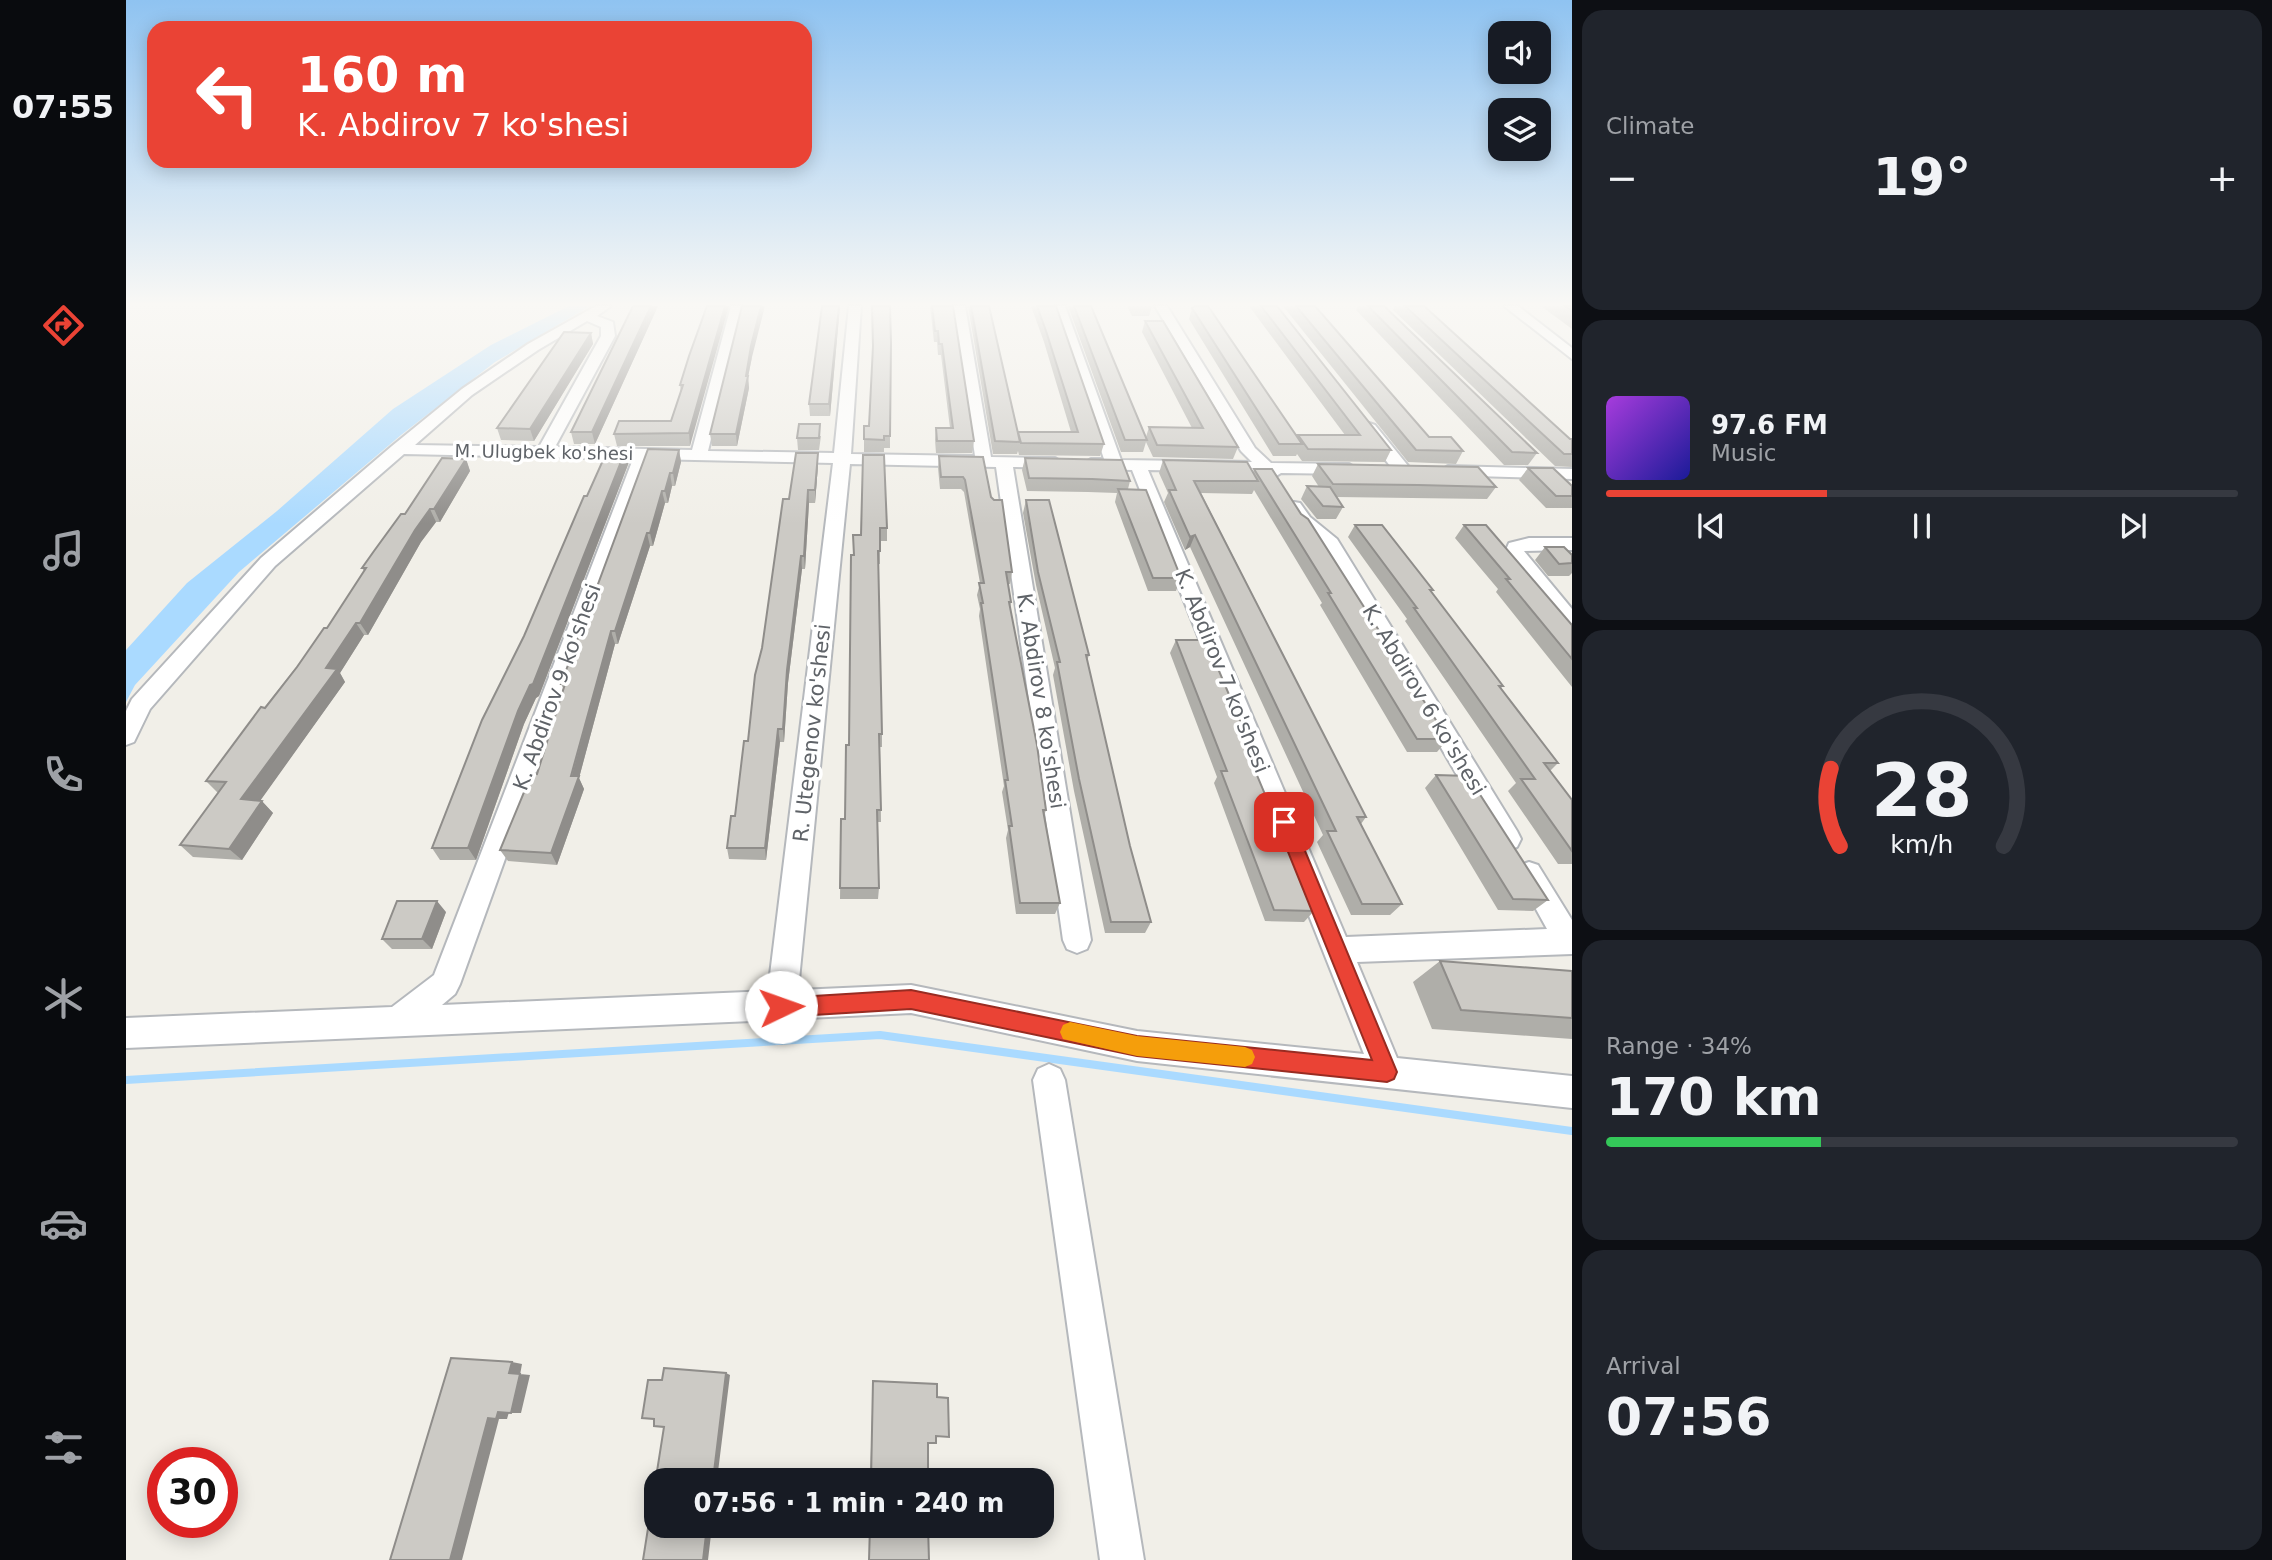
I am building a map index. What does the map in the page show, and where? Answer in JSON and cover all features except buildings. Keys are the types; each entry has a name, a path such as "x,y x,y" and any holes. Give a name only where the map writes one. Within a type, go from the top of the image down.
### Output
{"street":[{"path":"126,736 140,705 268,562 398,449 485,379"},
{"path":"544,452 584,379"},
{"path":"699,456 719,379"},
{"name":"R. Utegenov ko'shesi","path":"781,1007 849,379"},
{"name":"K. Abdirov 8 ko'shesi","path":"975,379 994,462 1077,940"},
{"name":"K. Abdirov 7 ko'shesi","path":"1090,379 1337,950 1387,1072"},
{"name":"K. Abdirov 6 ko'shesi","path":"1205,379 1248,451 1270,468 1303,521 1328,540 1571,941"},
{"path":"1360,416 1416,471"},
{"name":"M. Ulugbek ko'shesi","path":"398,449 1572,474"},
{"name":"K. Abdirov 9 ko'shesi","path":"398,1022 445,984 643,454"},
{"path":"1531,455 1572,495"},
{"path":"1572,544 1523,545 1516,547 1514,552 1572,622"},
{"path":"1337,950 1571,941"},
{"path":"126,1033 781,1007 911,999 1137,1046 1572,1091"},
{"path":"1049,1080 1122,1560"}],"water":[{"path":"439,379 473,379 401,435 239,572 135,685 126,702 126,650 187,583 277,511 393,409"}],"waterway":[{"path":"126,1080 880,1035 1572,1131"}],"slow traffic":[{"path":"1070,1032 1137,1046 1245,1057"}],"route":[{"path":"781,1007 911,999 1137,1046 1387,1072 1284,822"}]}
